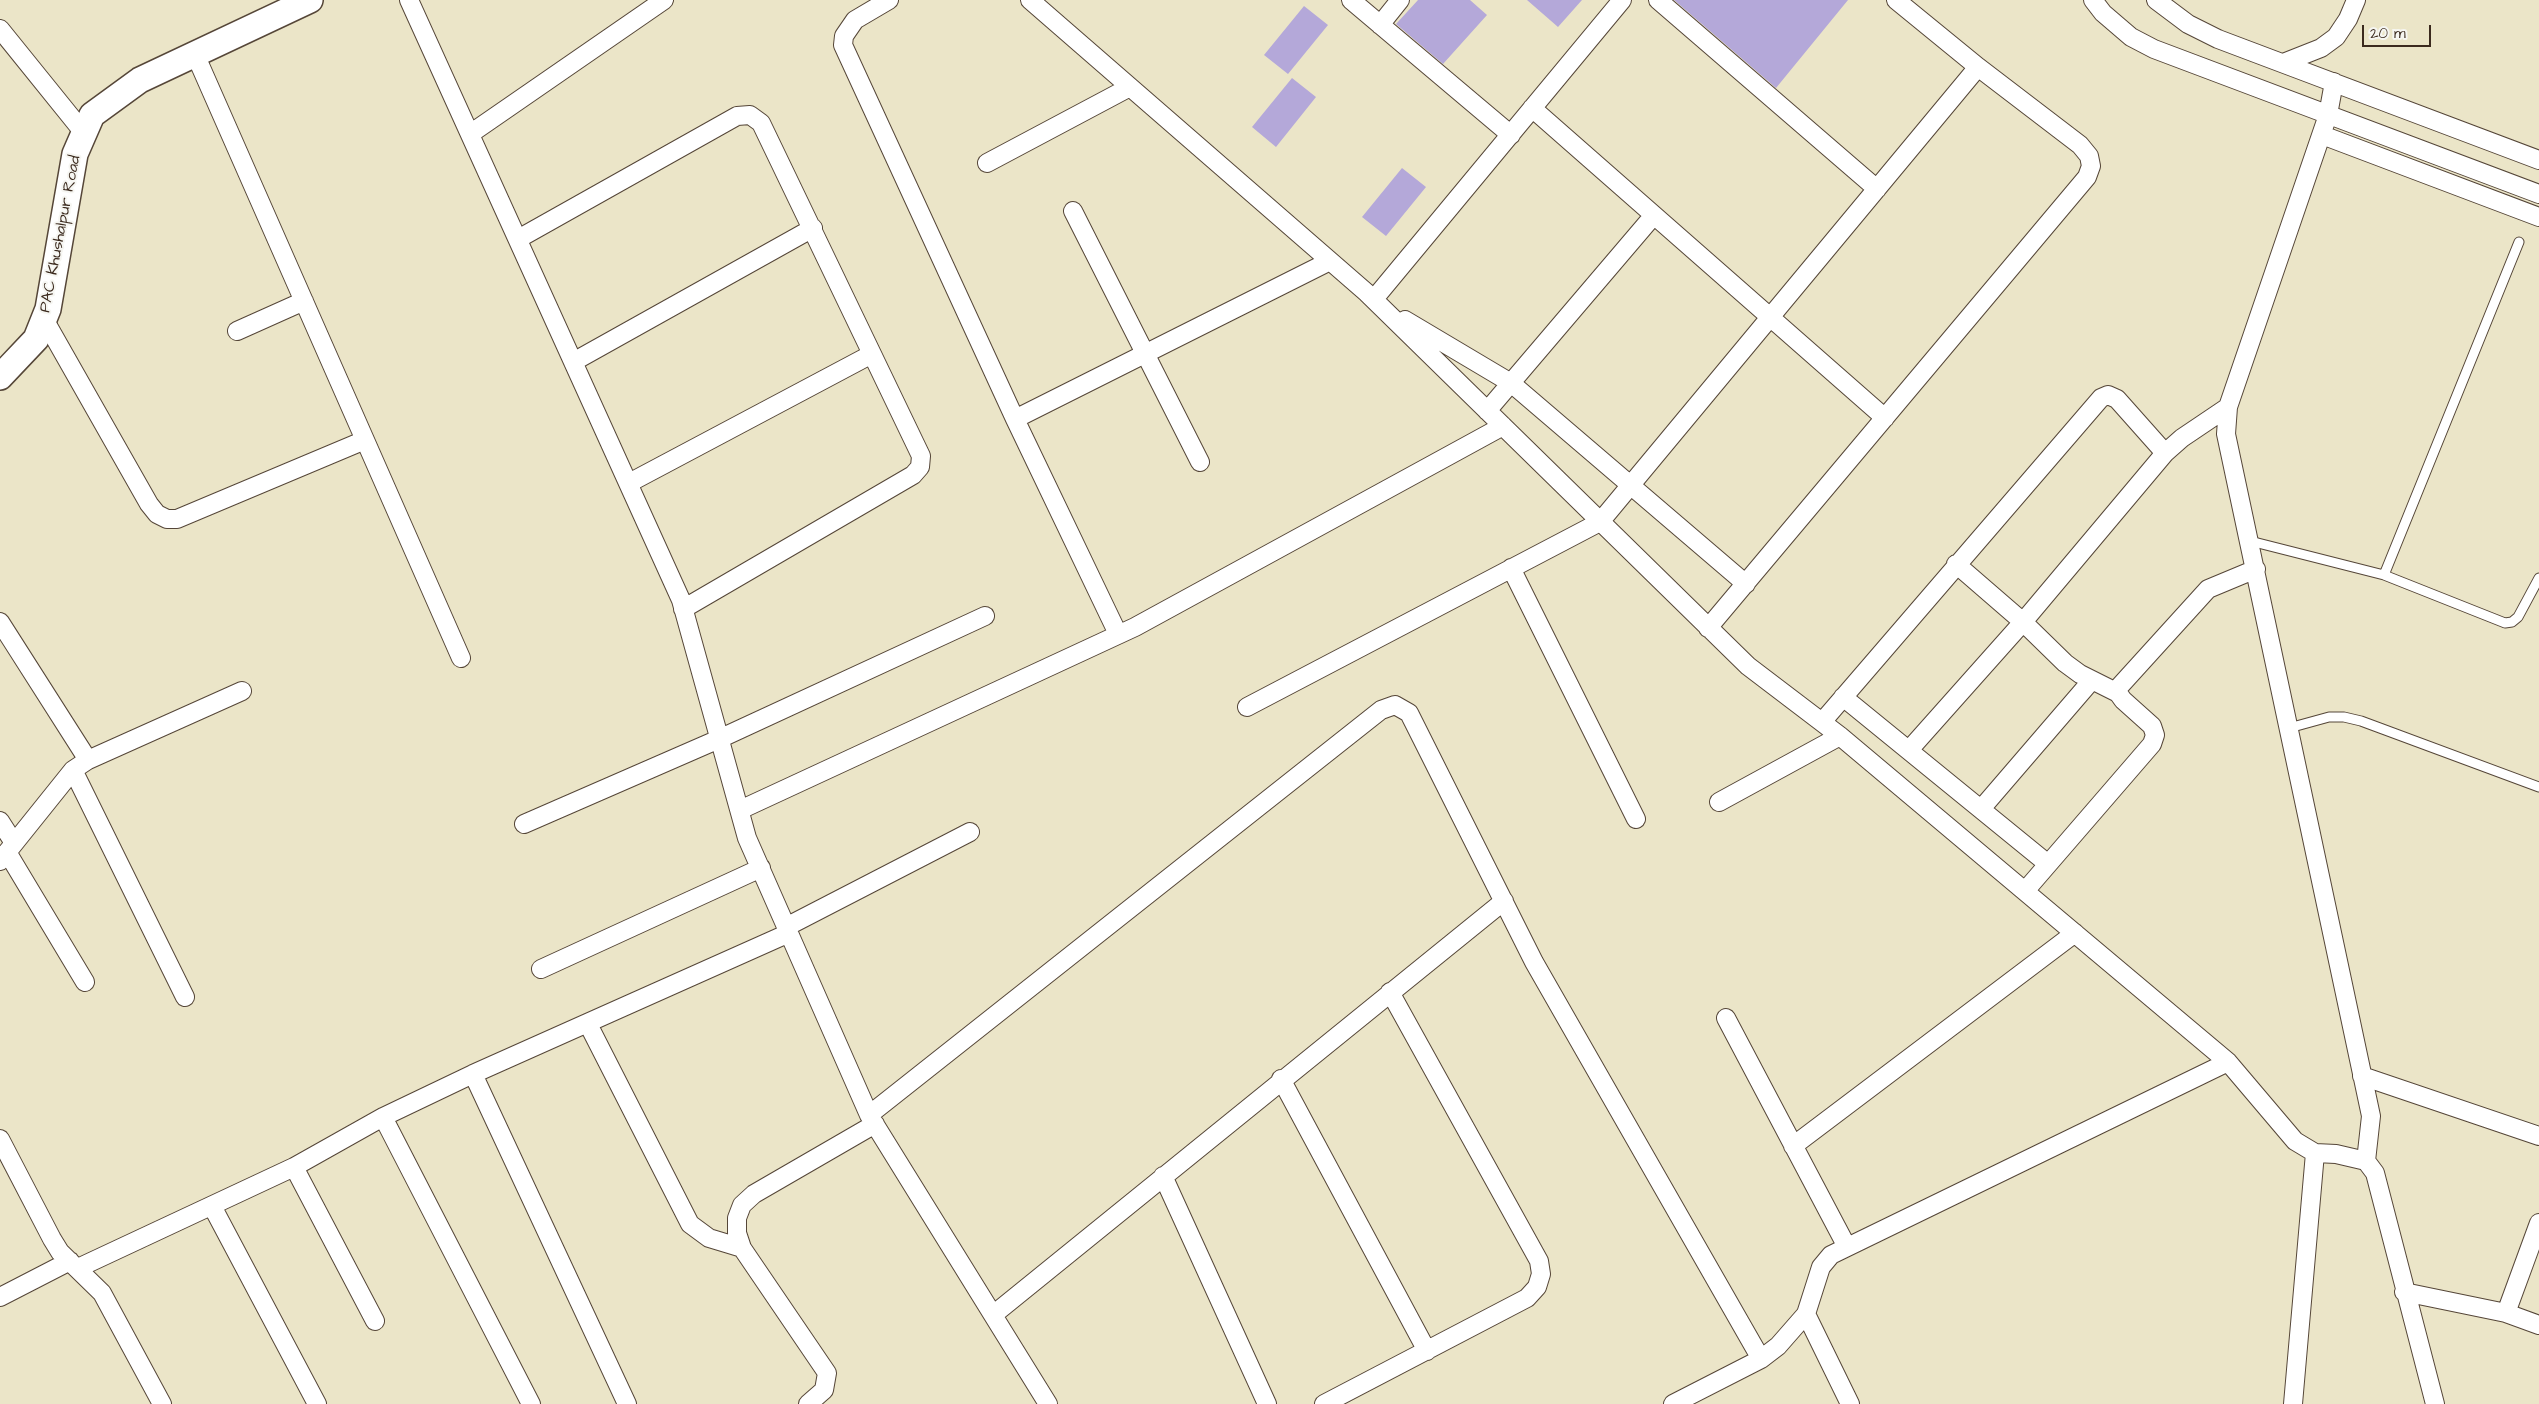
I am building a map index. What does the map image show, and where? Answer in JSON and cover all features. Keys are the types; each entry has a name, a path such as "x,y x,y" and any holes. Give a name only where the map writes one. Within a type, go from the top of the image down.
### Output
{"main road":[{"name":"PAC Khushalpur Road","path":"0,377 36,340 48,309 75,154 92,115 140,80 310,0"}],"street":[{"path":"409,0 684,609 747,838 872,1119 1048,1404"},
{"path":"470,134 664,0"},
{"path":"889,0 855,20 844,36 843,45 1015,419 1118,634"},
{"path":"1030,0 1378,303 1748,666 1840,736 2228,1062 2296,1141 2315,1153 2336,1154 2366,1161 2375,1173 2404,1292 2435,1404"},
{"path":"1351,0 1510,135"},
{"path":"1380,25 1400,0"},
{"path":"1378,303 1510,135 1622,0"},
{"path":"1658,0 1877,189"},
{"path":"1708,628 2088,177 2091,166 2089,156 2080,145 1978,67 1896,0"},
{"path":"2093,0 2103,13 2131,37 2154,49 2539,194"},
{"path":"2156,0 2188,24 2218,39 2539,160"},
{"path":"2283,63 2321,48 2336,36 2348,19 2356,0"},
{"path":"0,29 84,134"},
{"path":"195,54 461,658"},
{"path":"1247,707 1600,522 1978,67"},
{"path":"2334,82 2322,135 2228,407 2226,434 2371,1116 2366,1161"},
{"path":"987,163 1130,87"},
{"path":"1532,108 1884,418"},
{"path":"518,238 737,116 750,115 761,123 921,456 920,467 914,475 684,609"},
{"path":"2322,135 2539,217"},
{"path":"1073,211 1200,462"},
{"path":"1487,411 1654,215"},
{"path":"573,362 813,228"},
{"path":"1015,419 1330,261"},
{"path":"237,331 304,301"},
{"path":"1378,303 1511,383 1746,584"},
{"path":"44,319 149,504 158,514 167,519 177,519 365,440"},
{"path":"629,484 872,354"},
{"path":"1822,722 1956,564 2101,398 2108,395 2117,398 2165,453"},
{"path":"1909,750 2023,622 2165,453 2182,438 2228,407"},
{"path":"740,810 1161,613 1503,426"},
{"path":"1956,564 2023,622 2065,663 2118,693 2152,726 2154,735 2152,744 2025,891"},
{"path":"1511,568 1636,819"},
{"path":"2118,693 2119,687 2203,594 2218,583 2256,569"},
{"path":"524,824 720,738 985,616"},
{"path":"0,622 88,760"},
{"path":"1981,809 2092,680"},
{"path":"7,852 73,770 88,760 242,691"},
{"path":"1843,697 2048,864"},
{"path":"808,1404 824,1390 827,1373 742,1248 737,1233 737,1218 742,1205 748,1199 872,1119 1381,710 1395,705 1409,713 1534,962 1761,1358"},
{"path":"1719,802 1840,736"},
{"path":"73,770 185,997"},
{"path":"0,821 7,852 85,982"},
{"path":"0,1297 212,1206 294,1167 383,1117 473,1074 588,1024 788,930 970,832"},
{"path":"541,970 760,868"},
{"path":"993,1315 1504,901"},
{"path":"1794,1146 2075,933"},
{"path":"1324,1404 1527,1298 1537,1287 1541,1274 1539,1261 1390,992"},
{"path":"1726,1018 1847,1247"},
{"path":"588,1024 690,1224 710,1238 742,1248"},
{"path":"1673,1404 1704,1397 1778,1346 1806,1314 1821,1267 1831,1254 2228,1062"},
{"path":"473,1074 627,1404"},
{"path":"2362,1076 2539,1136"},
{"path":"1281,1080 1427,1351"},
{"path":"383,1117 528,1403"},
{"path":"0,1139 52,1239 74,1265 102,1292 162,1404"},
{"path":"2293,1404 2315,1153"},
{"path":"294,1167 375,1321"},
{"path":"1163,1176 1267,1404"},
{"path":"212,1206 317,1404"},
{"path":"2506,1313 2539,1224"},
{"path":"2404,1292 2506,1313 2539,1325"},
{"path":"1806,1314 1850,1404"}],"lane":[{"path":"2384,575 2519,242"},
{"path":"2250,541 2384,575 2505,623 2512,622 2518,617 2539,578"},
{"path":"2289,728 2329,717 2352,719 2539,787"}],"building":[{"path":"1418,0 1470,0 1487,15 1443,64 1396,24"},
{"path":"1527,0 1582,0 1558,27"},
{"path":"1674,0 1848,0 1776,88"},
{"path":"1304,6 1328,25 1288,74 1264,55"},
{"path":"1292,78 1316,97 1276,147 1252,127"},
{"path":"1402,168 1426,187 1386,236 1362,217"}]}
